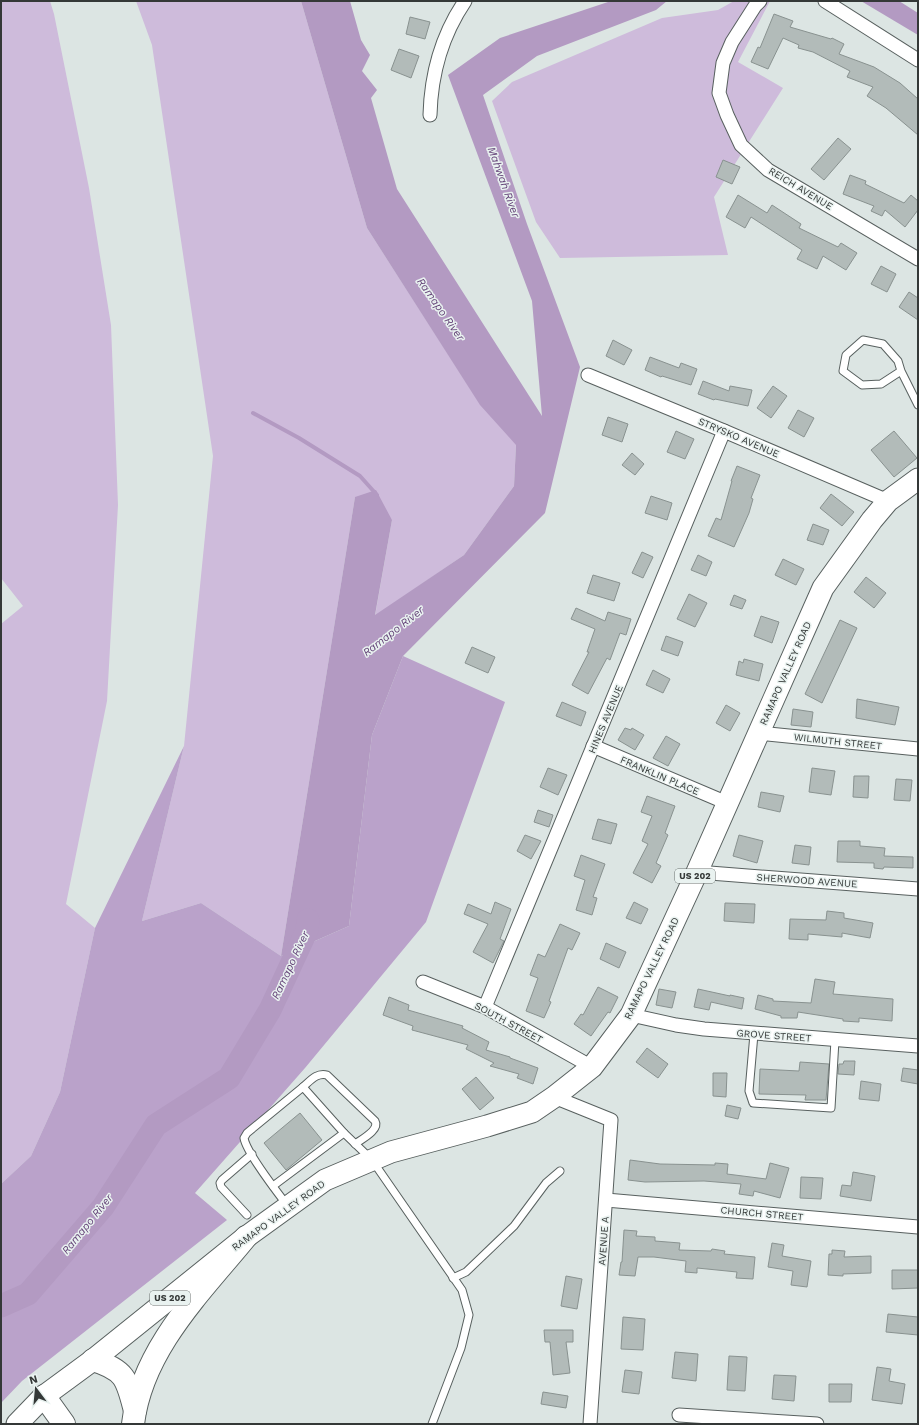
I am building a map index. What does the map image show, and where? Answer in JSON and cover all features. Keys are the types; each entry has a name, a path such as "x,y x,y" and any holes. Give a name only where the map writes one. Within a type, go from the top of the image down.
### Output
{"highway":[{"path":"134,1418 144,1379 172,1328 246,1237"},
{"path":"93,1360 106,1364 115,1369 124,1377 128,1386 134,1418"},
{"path":"44,1396 64,1424"}],"main road":[{"name":"RAMAPO VALLEY ROAD","path":"17,1424 44,1396 93,1360 246,1237 325,1180 391,1152 532,1112 592,1067 631,1015 697,872 823,588 872,520 888,501 918,479"}],"street":[{"name":"REICH AVENUE","path":"760,1 755,6 732,42 723,63 719,93 727,115 742,145 768,170 918,259"},
{"path":"825,1 918,60"},
{"path":"430,115 430,101 434,72 441,48 463,3"},
{"name":"STRYSKO AVENUE","path":"588,375 888,501"},
{"name":"HINES AVENUE","path":"485,1007 724,431"},
{"name":"WILMUTH STREET","path":"758,733 918,748"},
{"name":"FRANKLIN PLACE","path":"593,746 727,803"},
{"name":"SHERWOOD AVENUE","path":"697,872 918,889"},
{"name":"SOUTH STREET","path":"423,982 485,1007 592,1067"},
{"name":"GROVE STREET","path":"631,1015 676,1025 704,1029 918,1046"},
{"name":"AVENUE A","path":"554,1097 611,1120 590,1424"},
{"name":"CHURCH STREET","path":"606,1200 918,1226"},
{"path":"679,1415 817,1424"}],"lane":[{"path":"901,371 881,384 862,385 842,372 846,355 863,340 883,344 898,361 901,371 918,405"},
{"path":"754,1034 748,1091 753,1103 831,1108 835,1040"},
{"path":"288,1207 245,1142 244,1138 247,1133 317,1075 322,1074 327,1075 375,1121 375,1128 355,1144"},
{"path":"303,1087 344,1134 372,1160 462,1290 468,1315 461,1348 432,1424"},
{"path":"273,1186 344,1134"},
{"path":"247,1215 221,1187 220,1184 222,1180 252,1154"},
{"path":"453,1278 466,1272 514,1226 546,1183 560,1171"}],"shaded area":[{"path":"1,1 50,1 54,14 89,188 111,325 118,505 107,701 66,904 95,928 60,1092 31,1156 1,1184 1,624 23,606 1,578"},
{"path":"136,1 301,1 367,228 480,404 516,444 514,486 464,555 375,616 392,520 355,497 281,956 201,903 142,921 184,746 213,456 152,45"},
{"path":"734,1 770,1 738,62 783,88 714,197 728,255 560,258 536,222 492,101 512,82 662,18 718,10"},
{"path":"403,656 505,702 426,922 305,1068 195,1193 227,1220 22,1381 1,1403 1,1184 31,1156 60,1092 95,928 184,746 142,921 201,903 281,956 349,926 372,735"}],"water":[{"name":"Mahwah River","path":"301,1 350,1 361,40 370,55 362,71 377,90 371,98 397,189 542,416 532,301 448,75 500,38 611,1 667,1 656,10 537,56 483,95 527,224 580,367 545,513 403,656 372,735 349,926 281,956 355,497 376,490 392,520 375,615 464,555 514,486 516,445 480,405 367,228"},
{"path":"861,1 899,1 918,13 918,35"}],"building":[{"path":"774,14 793,21 790,27 831,39 832,38 844,44 839,54 874,67 900,83 918,99 918,135 886,108 867,96 873,87 847,77 850,71 813,52 798,48 799,45 783,38 768,69 751,62 758,47 760,48"},
{"path":"410,17 430,22 425,39 406,34"},
{"path":"399,49 419,56 411,78 391,70"},
{"path":"838,138 851,149 824,180 811,169"},
{"path":"723,160 740,167 732,184 716,177"},
{"path":"850,175 866,181 865,184 904,203 911,195 918,201 918,210 905,227 885,210 882,216 871,211 874,206 843,194"},
{"path":"738,195 767,213 772,205 801,224 799,228 838,247 841,243 857,253 846,270 823,256 817,269 797,259 802,250 751,217 745,228 726,217"},
{"path":"881,266 896,274 887,292 871,284"},
{"path":"909,292 918,298 918,320 899,307"},
{"path":"613,340 632,350 624,365 606,356"},
{"path":"650,357 679,368 681,363 697,369 691,385 662,376 661,377 645,370"},
{"path":"703,381 729,391 730,386 752,390 748,406 714,400 698,394"},
{"path":"773,386 787,396 771,418 757,408"},
{"path":"798,410 814,418 804,437 788,428"},
{"path":"608,417 628,424 622,442 602,435"},
{"path":"676,431 694,439 685,459 667,452"},
{"path":"894,431 917,458 894,477 871,450"},
{"path":"632,453 644,464 635,475 622,465"},
{"path":"737,466 760,475 751,498 753,499 749,513 734,547 708,536 716,518 721,520 731,481"},
{"path":"831,494 854,512 842,526 820,508"},
{"path":"651,496 672,503 667,520 645,513"},
{"path":"813,524 829,530 823,545 807,540"},
{"path":"642,552 653,557 643,578 632,573"},
{"path":"698,555 712,562 706,576 691,570"},
{"path":"783,559 804,569 796,585 775,575"},
{"path":"593,575 620,583 614,601 587,593"},
{"path":"866,577 886,593 874,608 854,592"},
{"path":"689,594 707,603 695,627 677,619"},
{"path":"734,595 746,600 742,609 730,605"},
{"path":"576,608 605,621 608,612 631,619 626,635 620,633 610,660 607,658 588,694 572,685 589,652 587,652 595,629 571,619"},
{"path":"761,616 779,622 772,643 754,636"},
{"path":"840,620 857,628 822,703 805,694"},
{"path":"666,636 683,642 678,656 661,650"},
{"path":"472,647 495,657 488,673 465,663"},
{"path":"744,659 763,664 759,681 736,675 739,661 743,663"},
{"path":"653,670 670,679 663,693 646,685"},
{"path":"857,699 899,707 895,725 856,718"},
{"path":"562,702 586,712 581,726 556,716"},
{"path":"726,705 740,713 730,731 716,723"},
{"path":"793,709 813,712 811,727 791,725"},
{"path":"625,728 631,730 632,728 644,735 635,750 618,740"},
{"path":"666,736 680,744 668,766 653,758"},
{"path":"548,768 567,775 558,795 540,787"},
{"path":"812,768 835,771 831,795 809,792"},
{"path":"854,776 869,776 868,798 853,797"},
{"path":"896,779 912,780 910,801 894,800"},
{"path":"761,792 784,796 780,812 758,807"},
{"path":"647,796 675,806 665,833 668,835 656,863 661,866 652,883 633,873 648,844 642,841 652,816 641,812"},
{"path":"538,810 553,815 549,827 534,822"},
{"path":"598,819 617,824 611,844 592,839"},
{"path":"525,835 541,841 531,859 517,851"},
{"path":"739,835 763,841 757,863 733,856"},
{"path":"838,841 860,841 860,846 885,848 884,856 913,857 913,868 884,867 883,869 874,868 874,863 837,862"},
{"path":"795,845 811,847 809,865 792,863"},
{"path":"581,855 605,864 593,897 597,898 592,915 576,910 585,880 574,876"},
{"path":"495,902 511,909 500,939 504,941 493,963 473,952 488,924 464,914 468,904 491,914"},
{"path":"634,902 648,909 641,924 626,918"},
{"path":"725,903 755,904 754,923 724,921"},
{"path":"827,911 844,913 844,918 873,923 870,938 842,933 842,937 808,934 808,940 789,939 790,919 826,920"},
{"path":"560,924 580,933 572,950 568,948 549,1001 551,1002 544,1018 526,1011 538,978 530,975 538,954 545,957"},
{"path":"606,943 626,952 619,968 600,959"},
{"path":"815,979 835,982 833,994 893,999 892,1021 859,1018 859,1022 843,1021 843,1019 798,1012 797,1018 781,1018 781,1016 755,1009 758,995 773,999 773,1001 811,1003"},
{"path":"598,987 618,997 610,1013 608,1012 591,1036 574,1024 581,1014 583,1015"},
{"path":"659,989 676,992 672,1008 656,1005"},
{"path":"698,989 744,998 742,1009 711,1002 709,1010 694,1007"},
{"path":"389,997 409,1005 408,1010 463,1026 462,1028 489,1042 486,1050 510,1057 538,1068 533,1084 517,1078 519,1074 490,1066 494,1063 466,1049 468,1045 412,1030 413,1026 383,1015"},
{"path":"647,1048 668,1064 658,1078 636,1062"},
{"path":"844,1061 855,1061 854,1075 838,1074 839,1064 843,1064"},
{"path":"800,1062 829,1064 826,1100 805,1100 806,1095 759,1094 760,1069 799,1071"},
{"path":"903,1068 918,1070 918,1084 901,1081"},
{"path":"713,1073 727,1073 726,1097 713,1096"},
{"path":"476,1077 494,1098 480,1110 462,1089"},
{"path":"861,1081 881,1084 879,1101 859,1099"},
{"path":"727,1105 741,1108 738,1119 725,1116"},
{"path":"300,1113 322,1140 286,1170 264,1143"},
{"path":"630,1160 660,1164 728,1164 727,1174 766,1179 770,1163 789,1168 780,1198 754,1191 753,1196 739,1194 741,1184 704,1181 645,1182 628,1180"},
{"path":"853,1172 875,1176 871,1201 840,1196 842,1185 851,1186"},
{"path":"801,1177 823,1178 821,1199 800,1198"},
{"path":"624,1230 637,1231 636,1236 655,1237 655,1241 680,1243 679,1250 711,1251 712,1249 725,1251 724,1254 755,1257 753,1279 736,1278 737,1272 697,1268 697,1273 685,1272 686,1261 654,1257 638,1257 635,1276 619,1275 622,1262"},
{"path":"772,1243 784,1245 782,1256 811,1261 807,1287 791,1285 793,1271 768,1267"},
{"path":"832,1250 845,1251 844,1257 871,1256 871,1273 843,1274 843,1276 828,1275 829,1254 832,1254"},
{"path":"892,1270 918,1270 918,1288 892,1289"},
{"path":"566,1276 582,1279 577,1309 561,1306"},
{"path":"888,1314 918,1317 918,1335 886,1332"},
{"path":"623,1317 645,1319 643,1350 621,1349"},
{"path":"544,1330 573,1330 573,1342 566,1342 570,1373 553,1375 550,1342 545,1342"},
{"path":"675,1352 698,1354 696,1381 672,1378"},
{"path":"729,1356 747,1357 745,1391 727,1390"},
{"path":"877,1367 891,1369 889,1381 905,1384 902,1404 872,1400"},
{"path":"625,1370 642,1372 639,1394 622,1392"},
{"path":"774,1375 796,1376 794,1401 772,1399"},
{"path":"829,1384 852,1384 851,1402 829,1402"},
{"path":"543,1392 568,1396 566,1408 541,1404"}],"waterway":[{"path":"253,413 299,438 360,476 377,495"},
{"name":"Ramapo River","path":"1,1306 28,1294 103,1207 156,1125 229,1078 270,1010 307,930 308,920"}]}
